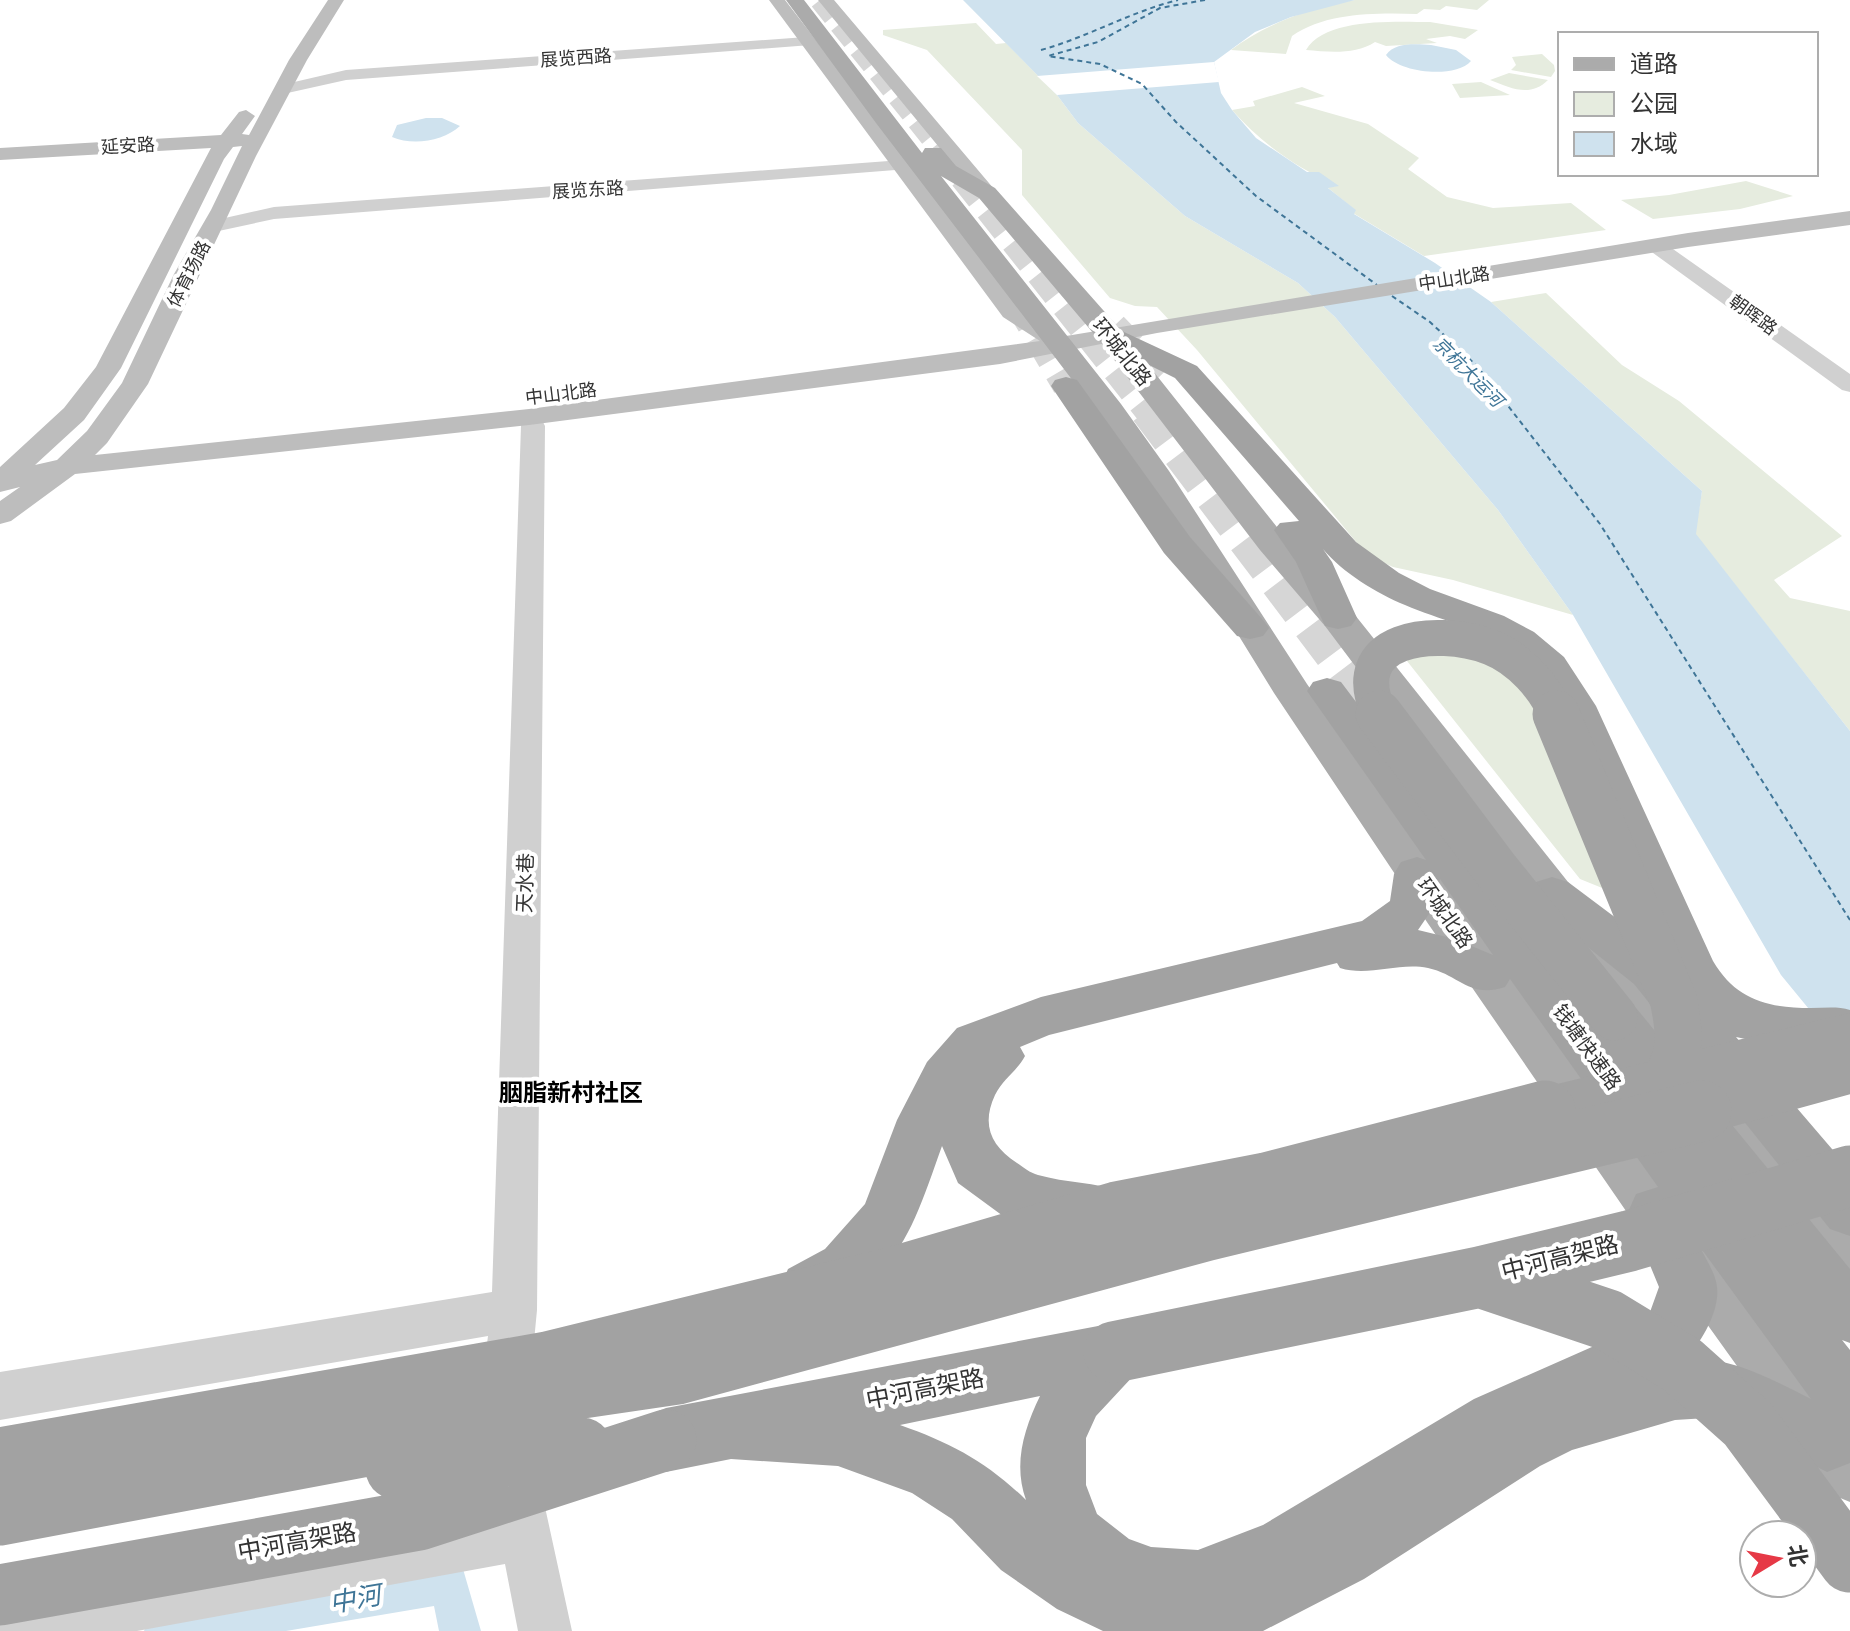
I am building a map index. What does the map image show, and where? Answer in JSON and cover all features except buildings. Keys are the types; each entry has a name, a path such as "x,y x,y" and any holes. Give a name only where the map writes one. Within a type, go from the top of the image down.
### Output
{"highway":[{"path":"1109,334 1186,372 1343,550 1364,566 1417,597 1491,624 1520,640 1550,666 1576,706 1691,967 1709,995 1736,1015 1775,1029 1850,1027"},
{"path":"1165,379 1292,530 1314,562 1338,618"},
{"path":"1066,386 1177,545 1250,628"},
{"path":"1292,530 1342,571 1380,595 1423,614 1503,640 1550,666"},
{"path":"1665,1081 1678,1060 1683,1041 1673,999 1549,697 1533,677 1489,647 1453,640 1417,640 1386,649 1372,666 1369,689 1383,721 1493,867 1850,1315"},
{"name":"钱塘快速路","path":"1327,691 1767,1293 1842,1437"},
{"path":"771,1308 846,1268 888,1219 924,1120 945,1077 975,1043 1375,936 1410,911 1416,898 1417,874"},
{"path":"1552,894 1651,971 1850,1211"},
{"path":"1117,1212 1023,1198 977,1166 961,1126 970,1089 992,1059 1044,1025 1390,949 1428,948 1488,974"},
{"path":"0,1458 547,1362 894,1277 1117,1212 1266,1183 1850,1037"},
{"path":"0,1515 436,1433 677,1374 1208,1230 1669,1120 1850,1070"},
{"name":"中河高架路","path":"0,1595 419,1520 666,1440 1480,1277 1629,1241 1850,1176"},
{"path":"730,1427 838,1434 931,1468 975,1496 1025,1546 1081,1585 1139,1612 1196,1609 1260,1598 1340,1555 1517,1443 1564,1421 1597,1395 1632,1360 1671,1332 1683,1312 1688,1287 1656,1212"},
{"path":"1480,1277 1608,1320 1682,1365 1748,1424 1850,1562"},
{"path":"1114,1352 1074,1394 1054,1436 1053,1485 1073,1537 1109,1566 1151,1581 1198,1584 1283,1551 1496,1421 1597,1395 1707,1388 1732,1392 1842,1437"},
{"path":"0,1486 330,1425 677,1374"},
{"path":"0,1542 432,1463 666,1440"}],"main road":[{"name":"体育场路","path":"0,483 74,414 108,368 214,158 323,0"},
{"name":"体育场路","path":"0,515 67,466 97,437 135,384 186,274 218,218 292,70 336,0"},
{"name":"环城北路","path":"777,0 1012,312 1059,342"},
{"name":"环城北路","path":"795,0 1059,342 1152,471 1250,628 1417,874 1656,1212 1842,1437"},
{"name":"环城北路","path":"815,0 948,171 987,193"},
{"name":"环城北路","path":"826,0 1109,334 1272,543 1338,618 1552,894 1850,1267"},
{"name":"延安路","path":"0,154 254,143"},
{"path":"0,163 199,151 226,144"},
{"name":"中山北路","path":"0,483 67,466 529,417 1000,356 1059,342 1157,326 1850,218"},
{"name":"中山北路","path":"67,466 110,445 197,431 530,398 991,340 1059,342"}],"street":[{"name":"展览西路","path":"283,89 346,75 806,42"},
{"name":"展览西路","path":"292,70 346,75"},
{"name":"展览东路","path":"218,218 902,165"},
{"name":"朝晖路","path":"1656,246 1850,385"},
{"name":"天水巷","path":"529,417 533,426 528,750 511,1330 504,1412 524,1535 545,1631"},
{"path":"0,1396 511,1330"},
{"path":"0,1629 524,1535"}],"green space":[{"path":"1355,0 1489,0 1477,10 1446,6 1440,10 1424,9 1417,14 1336,18 1292,36 1286,54 1231,50 1259,32 1290,18"},
{"path":"1381,22 1430,22 1478,30 1465,39 1450,36 1426,39 1437,43 1386,46 1375,42 1350,51 1306,50 1315,39 1345,27"},
{"path":"976,23 996,44 1006,43 1057,95 1078,123 1185,216 1298,283 1335,317 1498,510 1573,615 1453,580 1393,567 1367,555 1197,350 1157,307 1135,306 1110,298 1022,195 1022,150 927,50 883,35 883,30"},
{"path":"1542,54 1554,65 1555,71 1551,77 1511,70 1516,65 1512,57"},
{"path":"1509,73 1548,80 1527,90 1490,80"},
{"path":"1481,82 1510,95 1460,98 1452,84"},
{"path":"1302,87 1325,96 1294,103 1368,124 1419,158 1408,169 1447,197 1493,208 1571,203 1606,230 1424,256 1353,213 1355,210 1327,187 1337,186 1280,154 1232,110 1255,106 1253,101"},
{"path":"1746,181 1793,196 1740,209 1653,219 1621,200 1669,195"},
{"path":"1546,293 1622,365 1679,401 1842,536 1774,580 1790,598 1850,611 1850,731 1695,534 1702,491 1491,302"},
{"path":"1431,637 1523,677 1617,894 1580,879 1407,661"}],"water":[{"name":"京杭大运河","path":"963,0 1355,0 1291,17 1255,32 1214,62 1221,93 1256,138 1307,172 1319,172 1339,186 1328,188 1356,210 1354,214 1435,263 1491,302 1702,491 1696,534 1850,731 1850,1059 1781,975 1573,615 1498,510 1335,317 1298,283 1185,216 1078,123 1057,95"},
{"path":"1431,45 1456,50 1471,61 1453,70 1428,72 1403,66 1386,55 1400,46"},
{"path":"426,118 442,118 460,126 446,135 428,140 409,141 392,137 397,125"}],"pier":[{"path":"1214,62 1219,82 1057,95 1037,76"}],"waterway":[{"name":"中河","path":"165,1631 449,1583 460,1631"}],"ferry route":[{"path":"1041,50 1178,0"},
{"path":"1205,0 1160,8 1098,42 1048,56 1100,64 1142,84 1176,122 1256,196 1377,285"},
{"path":"1392,296 1430,322 1477,366 1600,524 1850,920"}],"tunnel":[{"path":"820,0 964,179"},
{"path":"963,177 1149,412"},
{"path":"1021,300 1023,312 1066,386"},
{"path":"1114,326 1165,379"},
{"path":"1148,410 1379,716"},
{"path":"1378,714 1390,730"}],"district":[{"name":"胭脂新村社区","path":"571,1093"}]}
